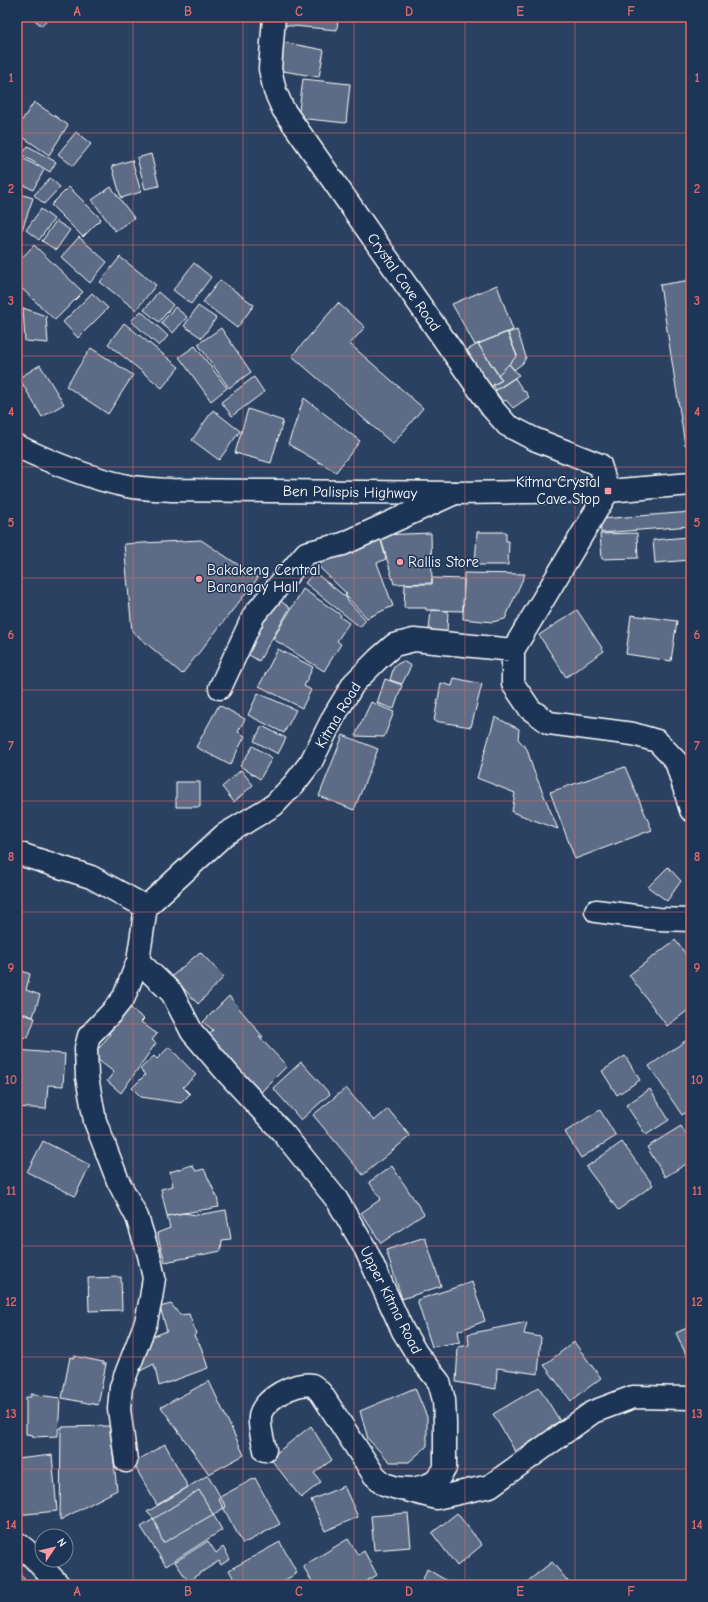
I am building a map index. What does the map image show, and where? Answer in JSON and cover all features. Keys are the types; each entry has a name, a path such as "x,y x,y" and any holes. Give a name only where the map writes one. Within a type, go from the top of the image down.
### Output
{"street":[{"name":"Crystal Cave Road","path":"274,17 270,68 275,91 283,109 492,408 506,425 534,439 600,465 608,491"},
{"name":"Ben Palispis Highway","path":"17,446 43,459 90,476 129,486 171,490 456,493 608,491 691,484"},
{"path":"608,491 513,650 513,684 530,709 549,723 633,734 657,741 676,761 691,810"},
{"path":"220,688 254,615 306,552 343,544 456,493"},
{"name":"Kitma Road","path":"146,907 224,835 274,805 294,784 311,762 334,716 354,684 394,645 414,640 513,650"},
{"path":"17,852 91,877 146,907 138,961 124,997 89,1036 86,1048 87,1077 94,1121 118,1181 137,1218 150,1254 154,1278 152,1298 146,1322 121,1387 118,1409 126,1462"},
{"path":"596,911 658,919 691,920"},
{"name":"Upper Kitma Road","path":"138,961 172,993 192,1032 229,1075 284,1134 337,1200 365,1248 403,1331 417,1354 439,1382 444,1400 445,1468 434,1482 428,1485 413,1489 397,1488 384,1484 374,1475 321,1393 313,1385 304,1384 285,1390 267,1402 260,1415 261,1433 265,1450"},
{"path":"397,1488 436,1498 490,1486 593,1412 633,1397 691,1398"},
{"path":"17,1543 26,1550 59,1585"}],"building":[{"path":"31,17 49,17 42,26"},
{"path":"283,17 338,17 337,30 282,25"},
{"path":"282,42 324,50 319,77 277,70"},
{"path":"303,79 350,84 346,123 298,118"},
{"path":"34,102 68,125 49,155 17,133 17,128"},
{"path":"76,132 91,144 73,166 58,154"},
{"path":"28,146 56,162 50,172 22,155"},
{"path":"151,154 159,186 145,189 137,158"},
{"path":"19,156 44,170 33,190 17,181 17,159"},
{"path":"132,160 141,192 121,198 112,166"},
{"path":"50,178 60,187 44,204 34,195"},
{"path":"69,187 101,219 83,237 51,205"},
{"path":"111,187 134,218 115,231 92,200"},
{"path":"17,193 33,198 22,230 17,228"},
{"path":"41,209 54,219 39,240 26,230"},
{"path":"56,221 70,230 56,250 42,241"},
{"path":"79,237 107,262 90,283 61,257"},
{"path":"34,245 83,292 55,320 17,284 17,263"},
{"path":"120,257 156,285 136,310 100,282"},
{"path":"194,263 211,277 191,304 173,290"},
{"path":"220,280 254,305 237,328 203,302"},
{"path":"691,280 691,444 685,445 660,285"},
{"path":"497,285 513,330 475,345 452,304"},
{"path":"158,292 173,305 159,322 144,310"},
{"path":"92,293 108,308 78,338 63,322"},
{"path":"338,303 365,327 350,344 423,408 393,444 292,356"},
{"path":"198,306 216,318 202,338 184,326"},
{"path":"175,307 187,317 173,333 161,323"},
{"path":"23,308 46,316 48,343 25,341"},
{"path":"141,311 168,336 159,346 131,321"},
{"path":"124,323 179,367 162,388 108,344"},
{"path":"221,328 251,372 229,388 198,344"},
{"path":"517,330 526,357 523,363 514,370 509,364 517,356 508,333"},
{"path":"507,332 517,356 498,375 478,344"},
{"path":"478,344 502,380 489,388 467,350"},
{"path":"195,346 227,388 211,401 179,357"},
{"path":"91,348 133,375 108,414 66,386"},
{"path":"509,364 519,375 496,390 493,385 502,380 498,375"},
{"path":"40,365 64,404 42,417 19,378"},
{"path":"254,377 264,392 232,416 221,402"},
{"path":"515,378 529,397 513,408 506,400 503,402 495,391"},
{"path":"304,398 360,441 336,472 288,444"},
{"path":"248,409 283,421 271,463 235,453"},
{"path":"213,410 240,431 219,460 192,440"},
{"path":"691,512 691,526 601,533 600,519"},
{"path":"477,532 506,532 506,541 509,541 508,565 475,565"},
{"path":"431,533 432,583 394,584 380,535"},
{"path":"637,533 638,558 602,559 600,534"},
{"path":"380,537 386,559 377,563 393,606 367,618 345,595 347,594 317,565"},
{"path":"688,537 690,560 655,563 653,540"},
{"path":"201,540 258,578 182,674 132,631 124,544"},
{"path":"314,572 347,598 347,600 366,620 360,627 305,583"},
{"path":"464,573 525,574 505,619 492,622 463,619"},
{"path":"432,578 464,579 463,611 404,608 405,584 432,584"},
{"path":"303,589 341,615 340,617 349,623 337,641 341,644 324,671 273,639"},
{"path":"278,599 290,608 259,661 241,650"},
{"path":"431,610 448,611 447,632 429,630"},
{"path":"577,610 604,651 566,677 539,635"},
{"path":"631,615 677,621 671,661 626,654"},
{"path":"278,649 313,667 304,686 311,690 302,708 259,686"},
{"path":"403,661 411,666 402,684 390,680 394,666"},
{"path":"454,678 482,684 471,727 434,721 441,683 452,686"},
{"path":"385,679 402,685 394,709 377,703"},
{"path":"258,693 296,710 284,733 248,715"},
{"path":"371,702 394,712 384,737 355,736"},
{"path":"219,705 245,719 238,732 245,736 230,765 196,747"},
{"path":"495,717 519,729 518,739 527,749 533,769 558,829 512,812 515,793 477,778"},
{"path":"262,726 286,738 278,754 254,741"},
{"path":"343,735 378,749 354,810 319,796"},
{"path":"253,746 272,758 260,779 240,766"},
{"path":"625,767 652,830 575,859 550,792"},
{"path":"241,770 253,785 234,802 222,787"},
{"path":"176,782 200,782 200,807 176,807"},
{"path":"668,867 681,881 667,901 648,887"},
{"path":"675,940 691,961 691,1008 667,1026 629,975"},
{"path":"200,952 224,977 198,1004 172,976"},
{"path":"17,969 30,974 26,990 40,995 33,1017 17,1011"},
{"path":"229,996 263,1037 259,1037 287,1066 257,1096 203,1042 213,1030 203,1022"},
{"path":"127,1005 144,1019 141,1022 157,1034 152,1040 156,1043 121,1093 107,1081 114,1072 94,1057 95,1047 99,1048 101,1046 110,1034 106,1030"},
{"path":"17,1012 35,1018 28,1038 17,1036"},
{"path":"691,1037 691,1109 682,1115 649,1066"},
{"path":"169,1047 196,1075 183,1087 190,1094 181,1103 141,1097 132,1088 145,1075 140,1069 154,1056 157,1059"},
{"path":"17,1050 65,1054 63,1086 48,1085 46,1109 17,1107"},
{"path":"625,1056 640,1080 617,1095 602,1071"},
{"path":"301,1062 330,1094 301,1120 273,1088"},
{"path":"346,1088 374,1121 388,1109 410,1136 363,1175 313,1115"},
{"path":"650,1089 669,1120 646,1135 626,1105"},
{"path":"600,1110 616,1136 581,1158 565,1132"},
{"path":"681,1126 691,1143 691,1161 665,1177 647,1147"},
{"path":"43,1141 90,1165 75,1196 27,1172"},
{"path":"622,1142 653,1185 618,1210 586,1167"},
{"path":"192,1165 196,1171 204,1169 217,1197 219,1207 167,1216 161,1189 173,1186 170,1172"},
{"path":"392,1166 424,1214 381,1243 361,1213 381,1199 369,1182"},
{"path":"226,1210 231,1239 222,1240 221,1251 165,1262 157,1233 170,1228 167,1216 183,1213 197,1215"},
{"path":"425,1237 441,1286 402,1299 386,1250"},
{"path":"121,1277 122,1310 89,1311 88,1278"},
{"path":"472,1282 485,1321 458,1331 460,1342 432,1347 417,1300"},
{"path":"171,1304 180,1315 189,1314 196,1333 194,1336 201,1347 208,1368 159,1386 154,1364 140,1371 135,1353 149,1338 167,1331 160,1307"},
{"path":"527,1322 524,1334 541,1337 538,1374 497,1368 496,1389 456,1382 458,1347 469,1345 468,1334"},
{"path":"691,1326 691,1363 690,1363 676,1333"},
{"path":"574,1342 601,1378 571,1401 544,1365"},
{"path":"74,1356 103,1362 103,1364 106,1364 98,1405 62,1398 70,1357 74,1358"},
{"path":"209,1381 244,1455 209,1474 161,1407"},
{"path":"539,1387 560,1421 548,1428 552,1436 540,1443 537,1438 515,1451 493,1414"},
{"path":"415,1388 427,1417 427,1446 409,1462 390,1462 368,1439 360,1411"},
{"path":"31,1394 60,1398 58,1436 33,1437 33,1435 26,1434 26,1397 31,1397"},
{"path":"110,1426 117,1490 60,1520 61,1427"},
{"path":"311,1426 332,1460 314,1473 321,1482 301,1498 270,1458"},
{"path":"165,1444 188,1487 157,1505 133,1463"},
{"path":"52,1455 57,1511 17,1515 17,1459"},
{"path":"208,1475 226,1507 163,1543 154,1519 147,1512"},
{"path":"255,1478 280,1524 243,1544 218,1498"},
{"path":"344,1486 358,1517 325,1531 311,1500"},
{"path":"199,1490 222,1530 166,1566 141,1527"},
{"path":"408,1513 411,1547 374,1550 371,1516"},
{"path":"457,1513 482,1545 457,1566 432,1533"},
{"path":"348,1539 358,1555 364,1551 377,1575 360,1585 314,1585 303,1566"},
{"path":"208,1541 216,1553 223,1547 230,1559 221,1565 219,1561 188,1581 175,1562"},
{"path":"280,1542 297,1573 277,1585 237,1585 229,1570"},
{"path":"552,1562 571,1585 523,1585"},
{"path":"427,1569 454,1585 421,1585"},
{"path":"17,1572 31,1585 17,1585"}],"place":[{"name":"Kitma Crystal Cave Stop","path":"608,491"},
{"name":"Rallis Store","path":"400,562"},
{"name":"Bakakeng Central Barangay Hall","path":"199,579"}]}
